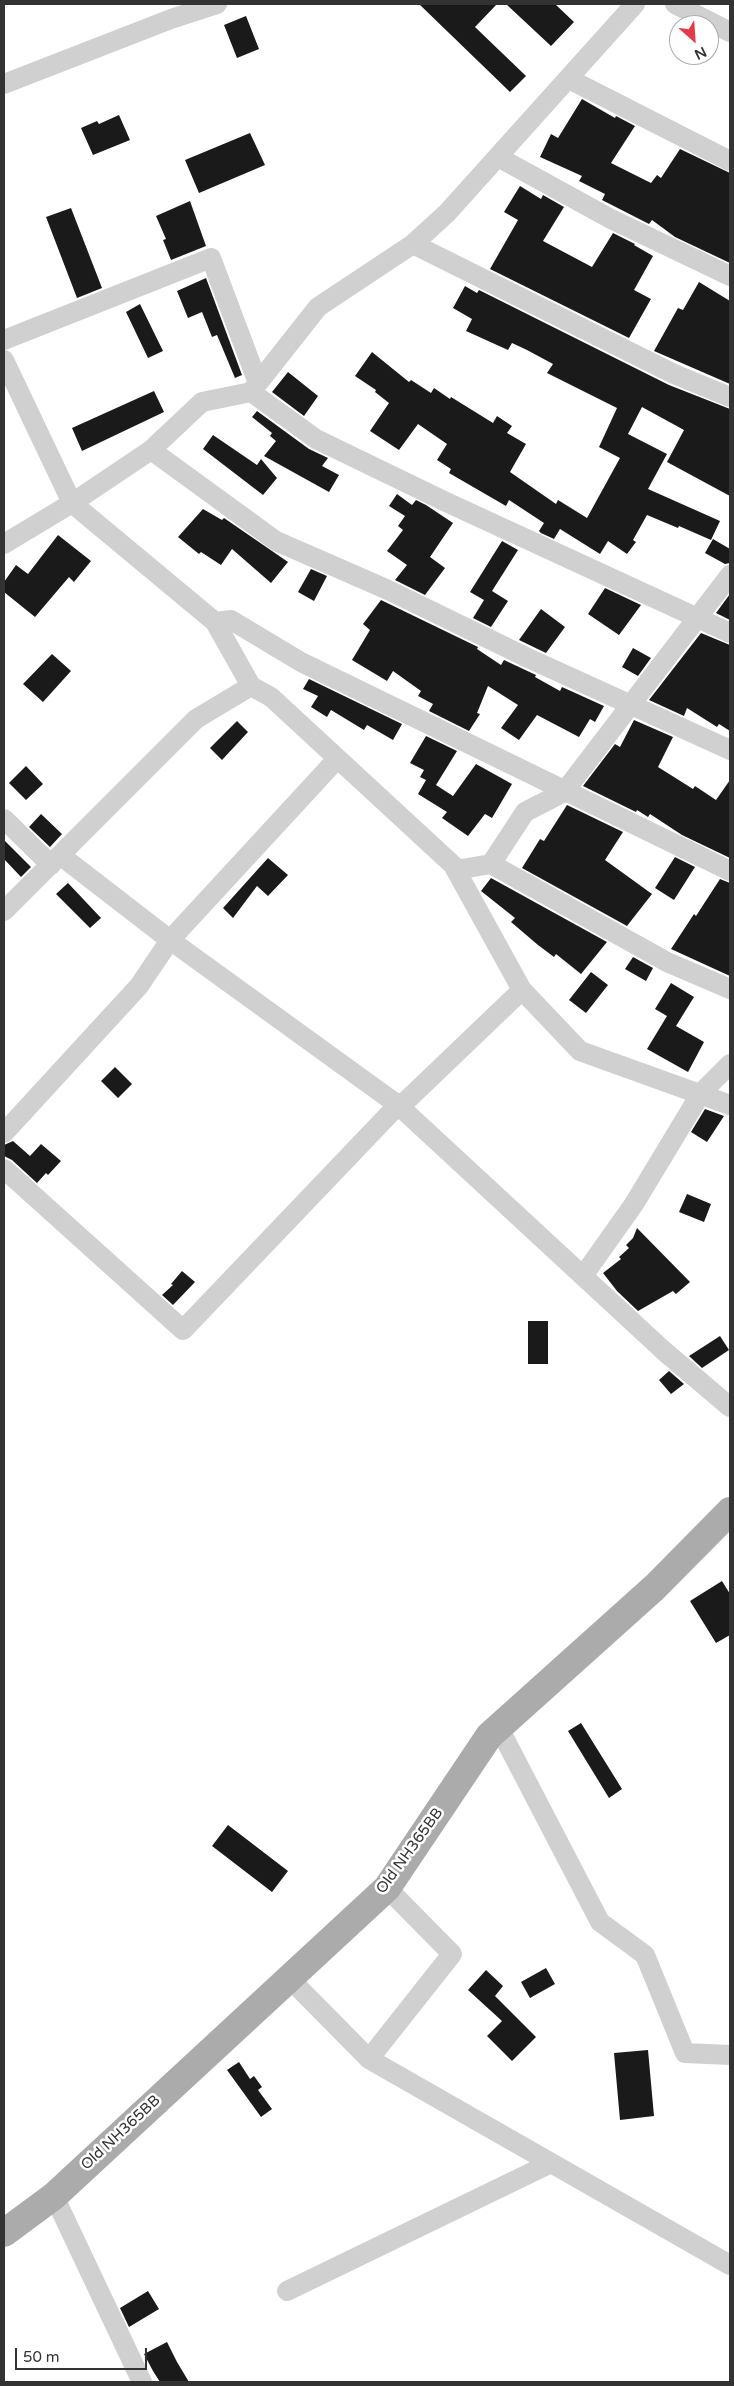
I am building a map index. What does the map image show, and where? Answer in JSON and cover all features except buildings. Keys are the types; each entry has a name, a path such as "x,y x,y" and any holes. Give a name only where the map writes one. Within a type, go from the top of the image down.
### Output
{"main road":[{"name":"Old NH365BB","path":"4,2233 54,2196 387,1888 489,1736 655,1587 730,1511"}],"street":[{"path":"4,84 171,19 217,4"},
{"path":"4,544 72,503 151,450 202,402 254,388 318,307 413,244 447,213 635,4"},
{"path":"675,4 730,32"},
{"path":"569,79 730,161"},
{"path":"498,157 611,219 730,276"},
{"path":"413,244 674,374 730,397"},
{"path":"4,340 211,258 254,388 316,439 453,505 730,633"},
{"path":"4,360 72,503 215,622 251,686 271,697 453,864 522,990 580,1051 701,1093 730,1106"},
{"path":"151,450 276,541 386,589 528,658 730,750"},
{"path":"491,864 525,812 564,792 730,575"},
{"path":"215,622 231,620 301,662 564,792 730,871"},
{"path":"4,911 196,719 251,686"},
{"path":"4,1133 139,986 170,940 337,759"},
{"path":"4,819 55,860 170,940 398,1105 664,1351 730,1407"},
{"path":"456,870 491,864 667,962 730,989"},
{"path":"4,1169 183,1330 398,1105 406,1101 522,990"},
{"path":"583,1276 634,1204 701,1093 730,1064"},
{"path":"499,1728 600,1922 644,1955 684,2054 730,2055"},
{"path":"368,2059 452,1954 387,1888"},
{"path":"289,1978 368,2059 730,2265"},
{"path":"287,2291 551,2163"},
{"path":"54,2196 142,2382"}]}
